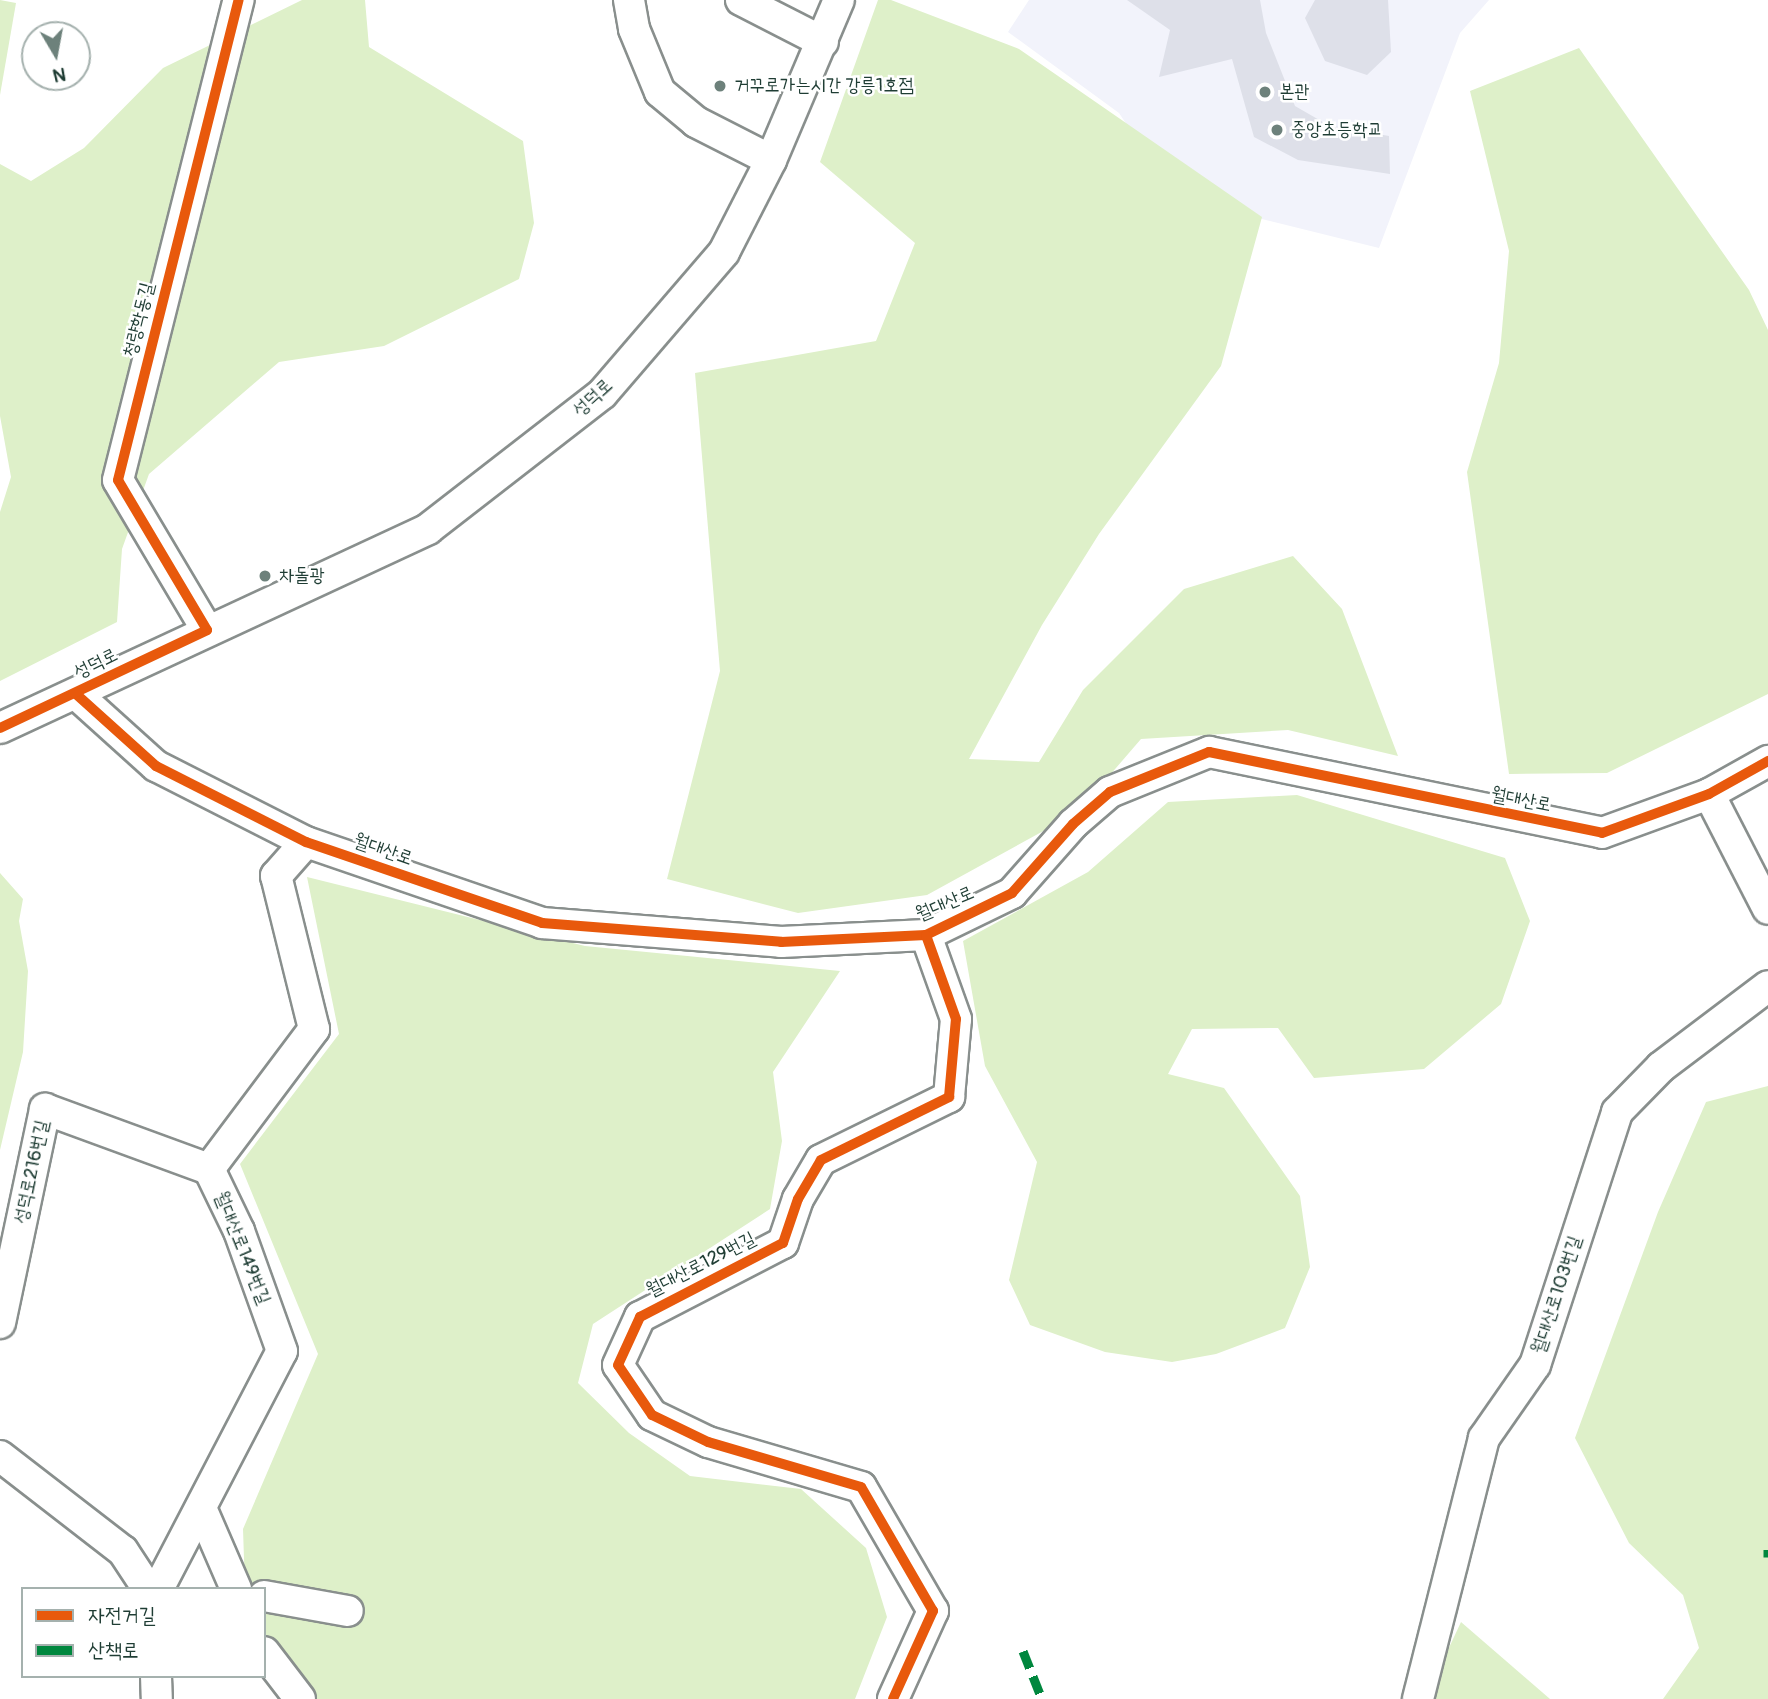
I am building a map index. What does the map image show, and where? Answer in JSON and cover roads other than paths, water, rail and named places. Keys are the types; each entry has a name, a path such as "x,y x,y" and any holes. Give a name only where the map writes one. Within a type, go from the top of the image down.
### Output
{"street":[{"name":"청량학동길","path":"206,630 118,480 239,0"},
{"path":"629,0 634,29 660,92 696,122 771,160"},
{"path":"741,0 823,42"},
{"name":"성덕로","path":"0,727 428,529 602,394 724,252 771,160 839,0"},
{"name":"월대산로","path":"76,694 156,766 306,842 542,923 781,942 926,935 1012,893 1073,824 1110,792 1209,752 1602,833 1709,794 1768,761"},
{"path":"1709,794 1768,908"},
{"name":"월대산로149번길","path":"159,1587 282,1351 239,1231 209,1169 314,1029 276,876 306,842"},
{"name":"월대산로129번길","path":"893,1699 933,1611 861,1486 708,1442 652,1415 618,1365 640,1317 783,1243 798,1199 821,1160 949,1097 956,1019 926,935"},
{"name":"월대산로103번길","path":"1418,1699 1484,1438 1535,1365 1617,1112 1661,1067 1768,986"},
{"name":"성덕로216번길","path":"0,1323 45,1109 209,1169"},
{"path":"0,1457 123,1551 147,1587"},
{"path":"201,1508 235,1587"},
{"path":"266,1596 348,1611"},
{"path":"266,1655 300,1699"},
{"path":"156,1678 157,1699"}],"place":[{"name":"거꾸로가는시간 강릉1호점","path":"720,86"},
{"name":"본관","path":"1265,92"},
{"name":"중앙초등학교","path":"1277,130"},
{"name":"차돌광","path":"265,576"}]}
